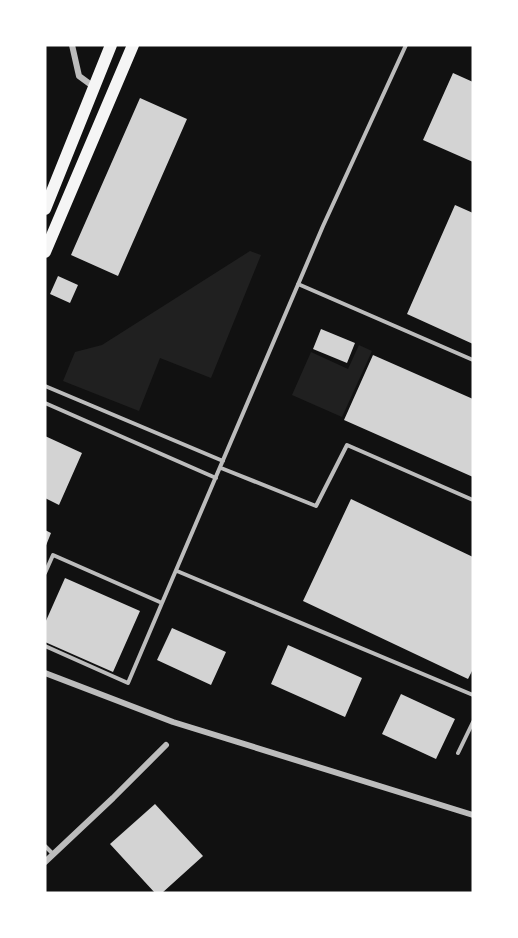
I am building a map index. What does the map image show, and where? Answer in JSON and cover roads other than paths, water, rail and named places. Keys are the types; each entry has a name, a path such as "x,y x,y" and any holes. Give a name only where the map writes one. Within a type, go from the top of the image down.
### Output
{"main road":[{"path":"45,208 111,45"},
{"path":"45,252 133,45"}],"street":[{"path":"72,45 79,76 94,88"},
{"path":"45,674 173,722 473,815"},
{"path":"45,862 166,745"}],"lane":[{"path":"45,646 128,683 323,226 406,45"},
{"path":"298,284 473,360"},
{"path":"45,386 223,461"},
{"path":"45,403 216,478"},
{"path":"221,468 316,506 347,445 473,500"},
{"path":"45,573 53,555 162,603"},
{"path":"177,571 473,695"},
{"path":"458,753 473,722"},
{"path":"45,846 53,854"}]}
